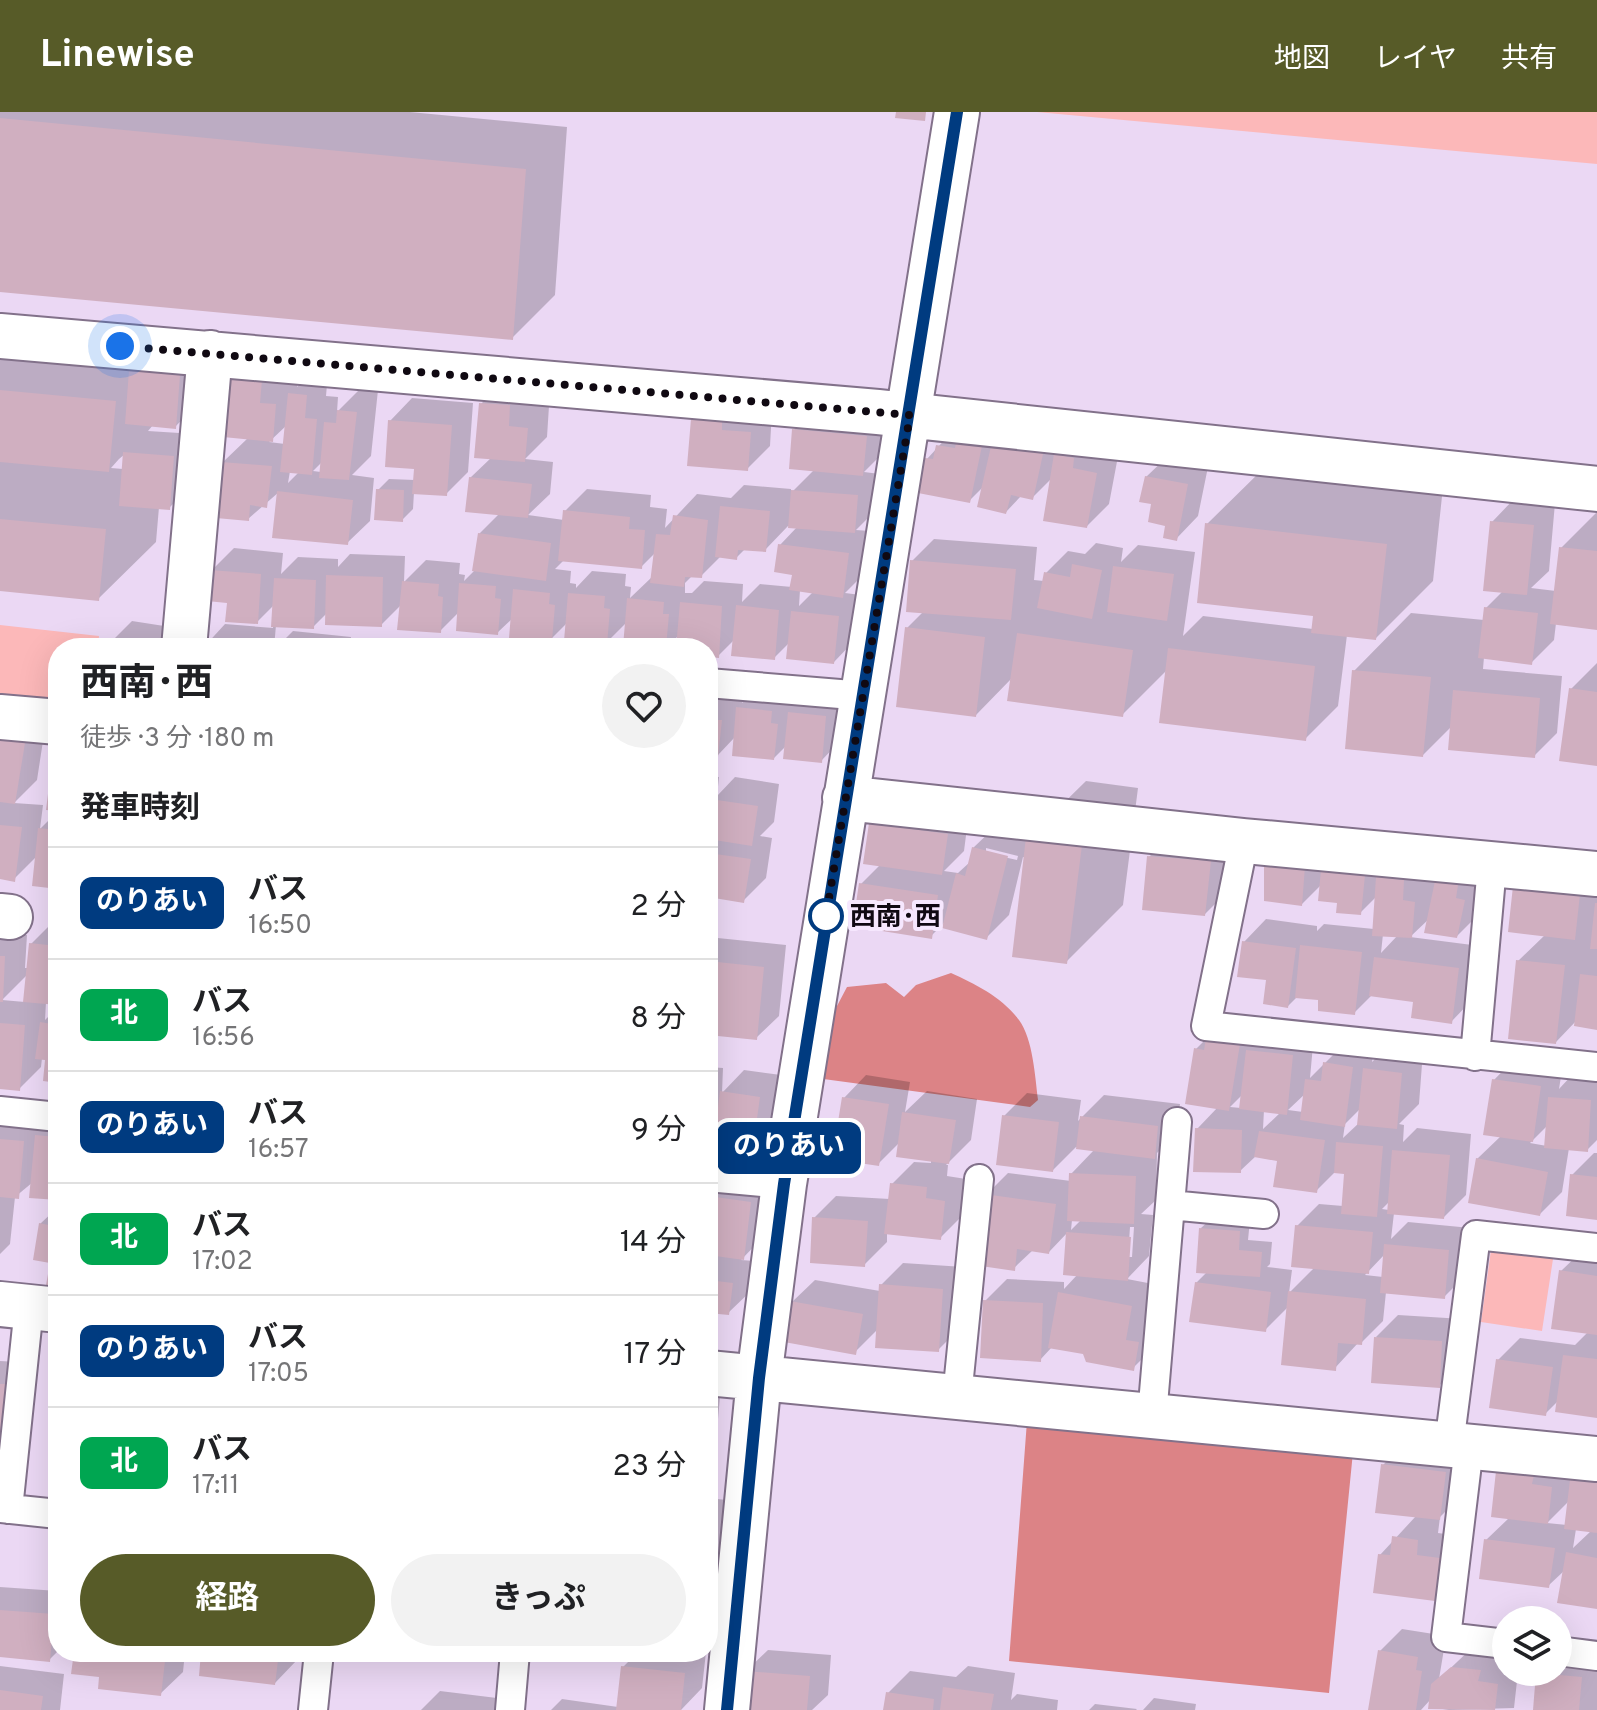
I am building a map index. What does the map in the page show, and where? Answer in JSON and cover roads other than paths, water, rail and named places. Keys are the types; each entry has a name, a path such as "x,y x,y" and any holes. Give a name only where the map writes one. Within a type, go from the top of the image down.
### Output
{"street":[{"path":"727,1710 759,1378 784,1184 957,112"},
{"path":"0,336 910,415 1597,489"},
{"path":"185,638 210,353"},
{"path":"0,717 48,721"},
{"path":"845,798 1244,841 1597,874"},
{"path":"718,1374 1597,1459"}],"lane":[{"path":"718,684 864,696"},
{"path":"1244,841 1206,1026 1597,1067"},
{"path":"1475,1056 1492,866"},
{"path":"0,1111 48,1116"},
{"path":"1152,1416 1177,1122"},
{"path":"718,1178 784,1184"},
{"path":"957,1397 979,1179"},
{"path":"1170,1205 1264,1214"},
{"path":"1492,1642 1446,1637 1476,1235 1597,1248"},
{"path":"29,1307 4,1508 48,1513"},
{"path":"1572,1653 1597,1656"},
{"path":"313,1710 318,1662"},
{"path":"510,1710 514,1662"}],"place":[{"name":"西南･西","path":"826,916"}]}
